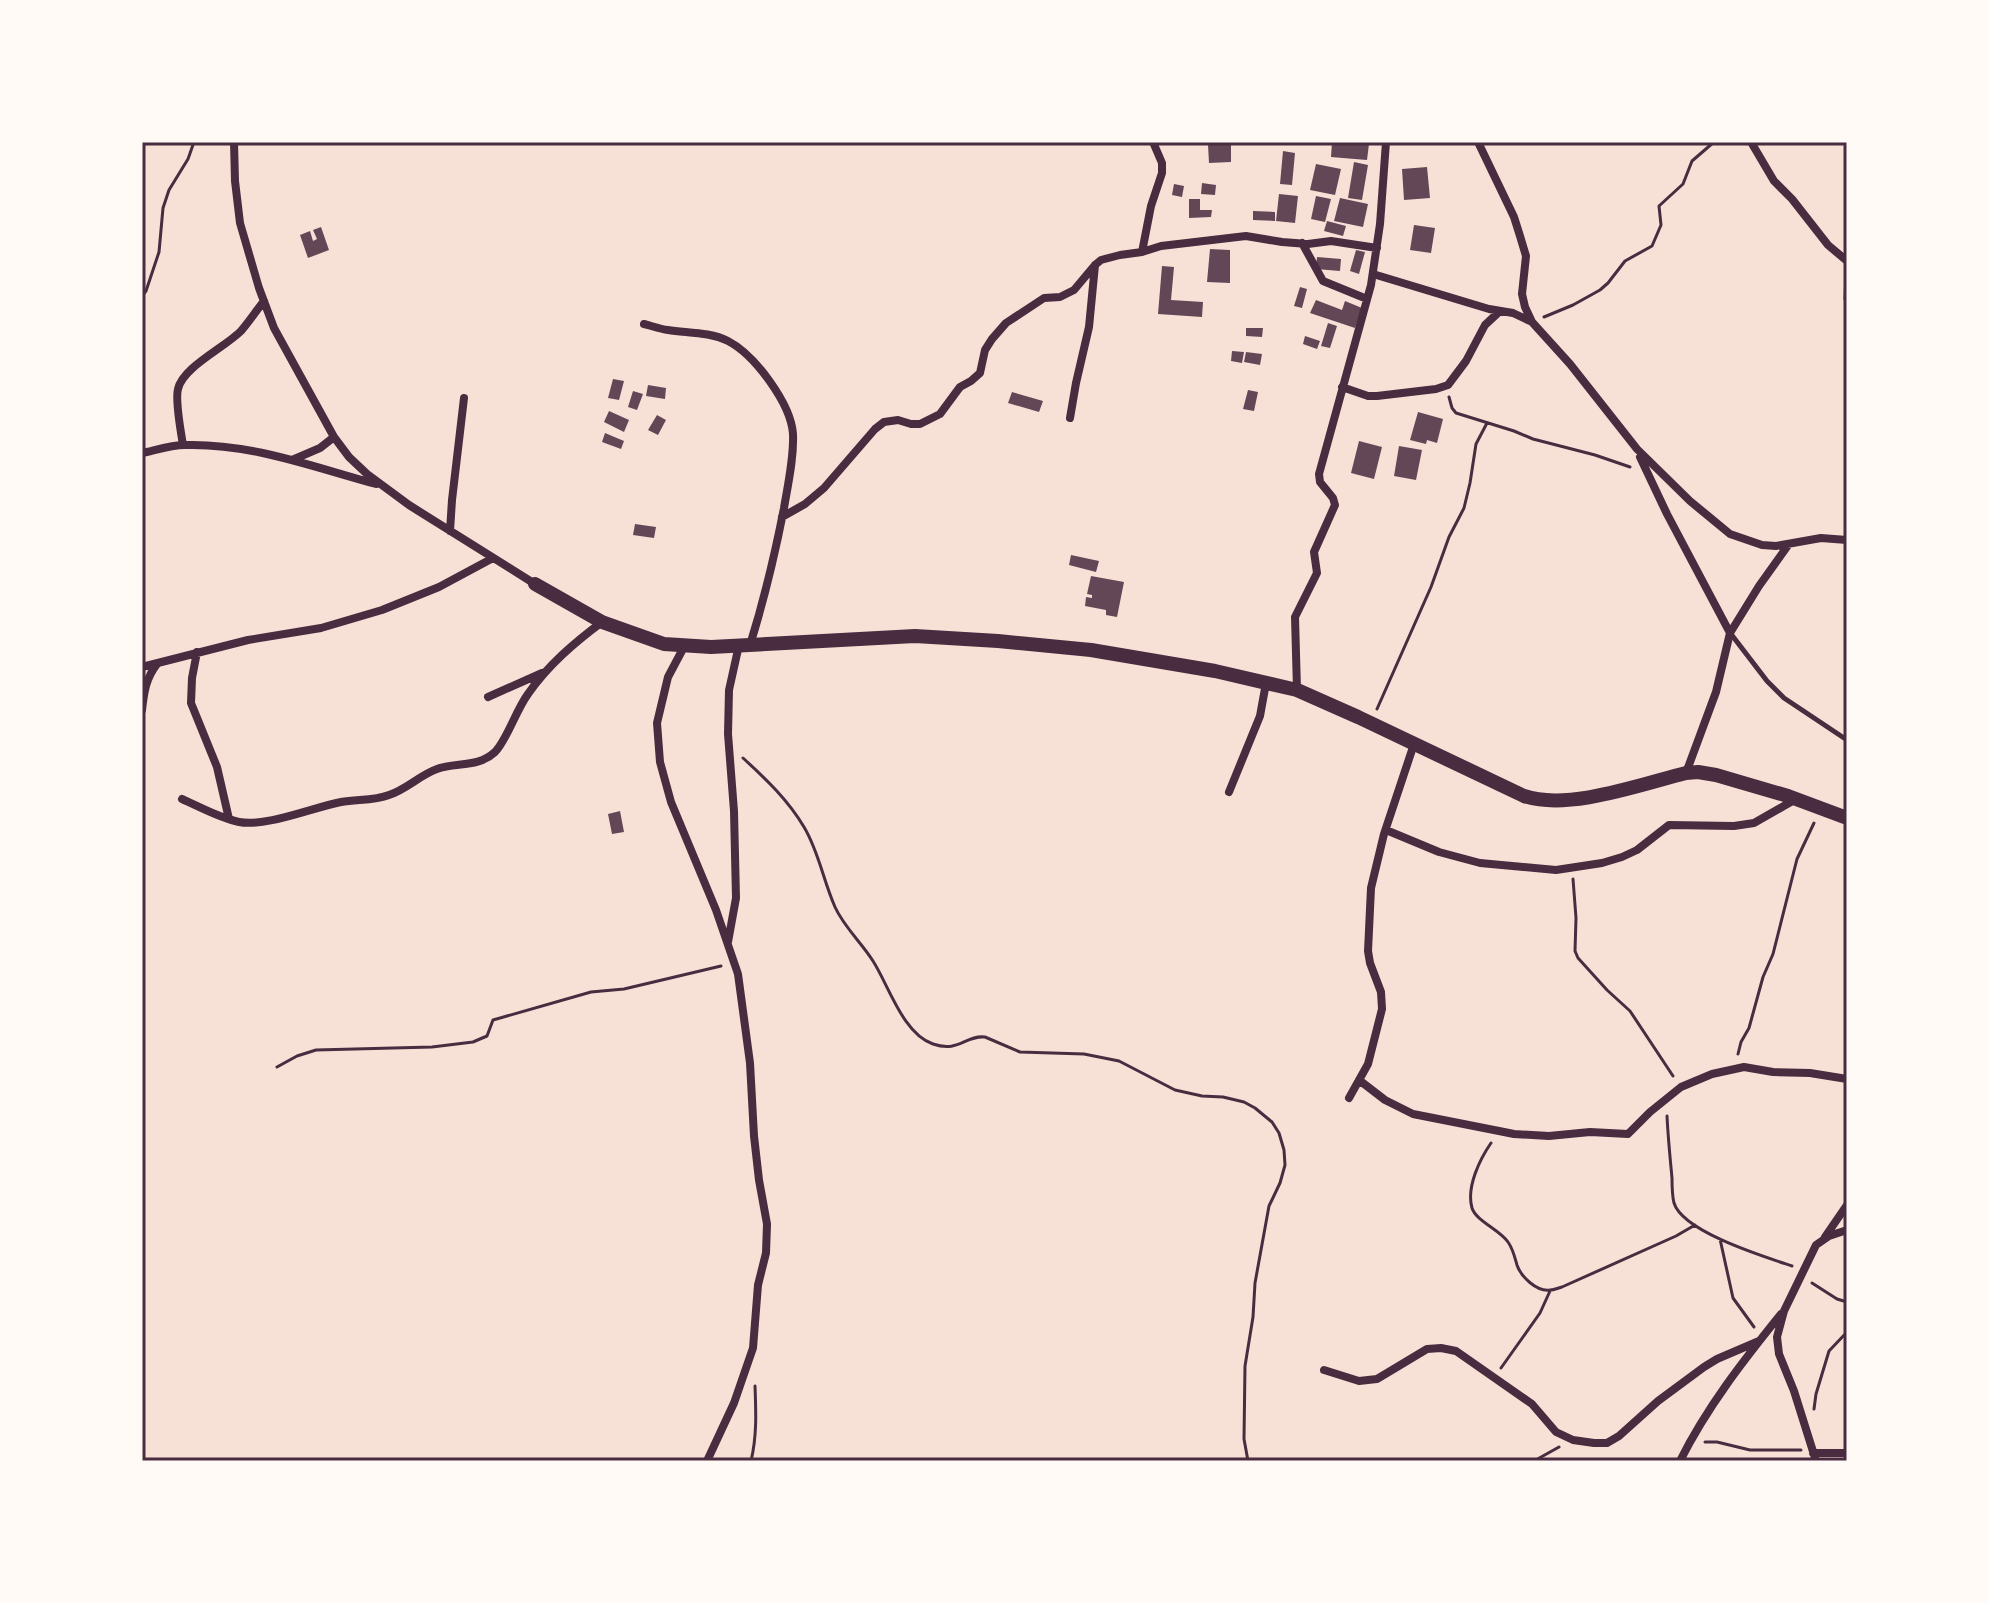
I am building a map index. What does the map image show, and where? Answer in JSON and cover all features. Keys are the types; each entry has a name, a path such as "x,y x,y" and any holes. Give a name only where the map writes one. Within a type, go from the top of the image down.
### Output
{"street":[{"path":"234,142 240,223 264,301 274,328 334,437 349,457 409,505 602,622 664,644 711,647 915,636 1091,650 1215,671 1297,690 1538,801 1556,802 1602,794 1698,772 1796,799 1847,818"},
{"path":"1142,252 1151,206 1162,173 1162,163 1153,142"},
{"path":"1297,690 1295,617 1317,573 1314,552 1335,508 1333,498 1320,482 1319,474 1373,274 1386,142"},
{"path":"1478,142 1520,236 1526,256 1522,294 1532,322 1570,364 1637,449 1690,501 1730,534 1762,545 1821,538 1847,540"},
{"path":"1751,142 1774,181 1828,245 1847,261"},
{"path":"782,517 824,488 884,422 898,420 920,424 940,414 960,387 980,373 985,350 1006,323 1044,298 1060,297 1074,290 1101,260 1161,246 1246,236 1282,242 1331,241 1377,248"},
{"path":"1302,243 1323,281 1367,299"},
{"path":"1070,418 1089,327 1095,265"},
{"path":"1373,274 1513,313 1532,322"},
{"path":"183,445 177,396 181,380 241,331 264,301"},
{"path":"1342,387 1377,396 1448,385 1466,361 1485,325 1500,311"},
{"path":"644,324 665,330 705,334 725,339 741,348 768,380 789,416 793,435 790,478 762,605 729,690 728,745 734,811 736,898 728,944"},
{"path":"450,531 464,398"},
{"path":"292,461 320,448 334,437"},
{"path":"142,453 183,445 235,448 382,485"},
{"path":"1637,449 1667,514 1730,633"},
{"path":"1686,773 1716,692 1730,633 1789,544"},
{"path":"142,667 248,640 321,628 382,610 439,587 493,558"},
{"path":"182,799 229,819 261,822 341,802 388,796 433,770 484,760 500,747 528,693 546,671 577,640 602,622"},
{"path":"685,645 668,677 657,723 660,762 671,802 716,910 738,974 750,1063 759,1180 767,1224 753,1348 734,1403 707,1461"},
{"path":"197,652 191,703 217,767 229,819"},
{"path":"142,710 149,674 157,663"},
{"path":"488,697 546,671"},
{"path":"1229,792 1260,716 1266,683"},
{"path":"1349,1098 1368,1064 1382,1009 1381,992 1368,951 1371,888 1414,744"},
{"path":"1386,830 1439,852 1480,863 1556,870 1622,857 1637,850 1669,825 1734,826 1754,823 1796,799"},
{"path":"1359,1080 1385,1100 1413,1114 1514,1134 1549,1136 1590,1132 1628,1134 1681,1087 1696,1079 1734,1068 1802,1072 1847,1079"},
{"path":"1847,1205 1813,1250 1784,1311 1777,1337 1779,1354 1814,1455 1847,1453"},
{"path":"1823,1240 1847,1230"},
{"path":"1680,1461 1739,1366 1784,1311"},
{"path":"1324,1370 1359,1381 1377,1379 1427,1349 1456,1351 1532,1404 1556,1432 1573,1440 1607,1443 1704,1367 1760,1339"}],"lane":[{"path":"1730,633 1784,698 1847,740"}],"path":[{"path":"142,296 159,252 163,208 169,190 188,159 194,142"},
{"path":"1532,322 1600,290 1625,261 1652,246 1661,225 1659,206 1683,184 1692,161 1714,142"},
{"path":"1847,261 1847,308"},
{"path":"1448,385 1452,408 1456,413 1648,474"},
{"path":"1371,723 1464,508 1476,444 1487,423"},
{"path":"728,745 777,790 803,824 842,922 874,961 911,1027 929,1043 953,1047 979,1036 1020,1052 1084,1054 1119,1061 1175,1090 1244,1102 1272,1122 1282,1142 1285,1165 1269,1206 1255,1283 1244,1381 1244,1439 1248,1461"},
{"path":"1734,1068 1773,954 1797,859 1820,808"},
{"path":"1571,868 1576,918 1575,951 1578,958 1630,1011 1681,1087"},
{"path":"277,1067 316,1050 432,1047 473,1042 487,1036 493,1020 512,1014 591,992 624,989 734,964"},
{"path":"1666,1099 1675,1205 1684,1217 1720,1239 1802,1273 1837,1299 1847,1302"},
{"path":"1499,1131 1475,1173 1471,1206 1475,1214 1508,1241 1518,1270 1537,1288 1550,1291 1562,1287 1695,1225"},
{"path":"1720,1239 1733,1298 1760,1339"},
{"path":"1495,1378 1540,1313 1550,1291"},
{"path":"1809,1440 1816,1394 1829,1351 1847,1332"},
{"path":"747,1364 755,1385 755,1444 751,1461"},
{"path":"1534,1461 1573,1440"},
{"path":"1690,1442 1717,1442 1750,1450 1814,1455"}],"building":[{"path":"1332,142 1369,144 1367,160 1331,157"},
{"path":"1231,144 1231,162 1209,163 1208,145"},
{"path":"1283,151 1295,153 1292,185 1280,184"},
{"path":"1354,162 1368,165 1362,200 1348,198"},
{"path":"1316,164 1341,169 1335,195 1310,190"},
{"path":"1427,167 1430,198 1404,200 1402,169"},
{"path":"1202,183 1216,185 1215,195 1201,194"},
{"path":"1174,184 1184,186 1182,197 1172,195"},
{"path":"1279,194 1298,196 1295,223 1276,221"},
{"path":"1316,196 1331,199 1325,222 1311,219"},
{"path":"1340,198 1368,204 1363,227 1334,221"},
{"path":"1189,199 1200,199 1200,210 1212,210 1211,217 1189,218"},
{"path":"1253,211 1275,212 1275,221 1253,220"},
{"path":"1327,221 1346,226 1343,236 1324,231"},
{"path":"1414,225 1435,228 1431,253 1410,250"},
{"path":"321,227 329,250 308,258 300,235 310,231 313,241 317,239 313,230"},
{"path":"1210,249 1230,250 1230,283 1207,282"},
{"path":"1356,250 1365,252 1359,274 1350,271"},
{"path":"1317,257 1341,259 1340,271 1316,269"},
{"path":"1162,266 1174,267 1171,300 1203,302 1202,317 1158,314"},
{"path":"1300,287 1307,289 1302,308 1294,306"},
{"path":"1316,300 1342,310 1345,301 1362,308 1355,328 1310,313"},
{"path":"1328,323 1337,326 1330,348 1321,346"},
{"path":"1246,328 1263,328 1262,337 1246,336"},
{"path":"1305,336 1320,341 1317,349 1303,344"},
{"path":"1232,351 1244,352 1242,363 1231,361"},
{"path":"1246,352 1262,354 1260,365 1244,362"},
{"path":"613,379 624,381 619,400 608,398"},
{"path":"648,385 666,388 665,399 646,396"},
{"path":"1248,390 1258,392 1254,411 1243,409"},
{"path":"633,391 643,394 637,410 628,407"},
{"path":"1012,392 1043,401 1039,412 1008,403"},
{"path":"609,411 629,420 624,432 604,422"},
{"path":"1418,412 1443,419 1437,443 1410,440"},
{"path":"657,415 666,420 658,435 648,430"},
{"path":"605,433 624,441 621,449 602,442"},
{"path":"1359,441 1382,447 1374,479 1351,473"},
{"path":"1399,446 1422,450 1416,480 1394,476"},
{"path":"635,524 656,527 654,538 633,535"},
{"path":"1071,555 1099,561 1096,572 1069,565"},
{"path":"1091,576 1124,582 1117,617 1106,615 1106,610 1085,606 1086,597 1092,598 1087,594"},
{"path":"620,811 624,832 612,834 608,814"}]}
